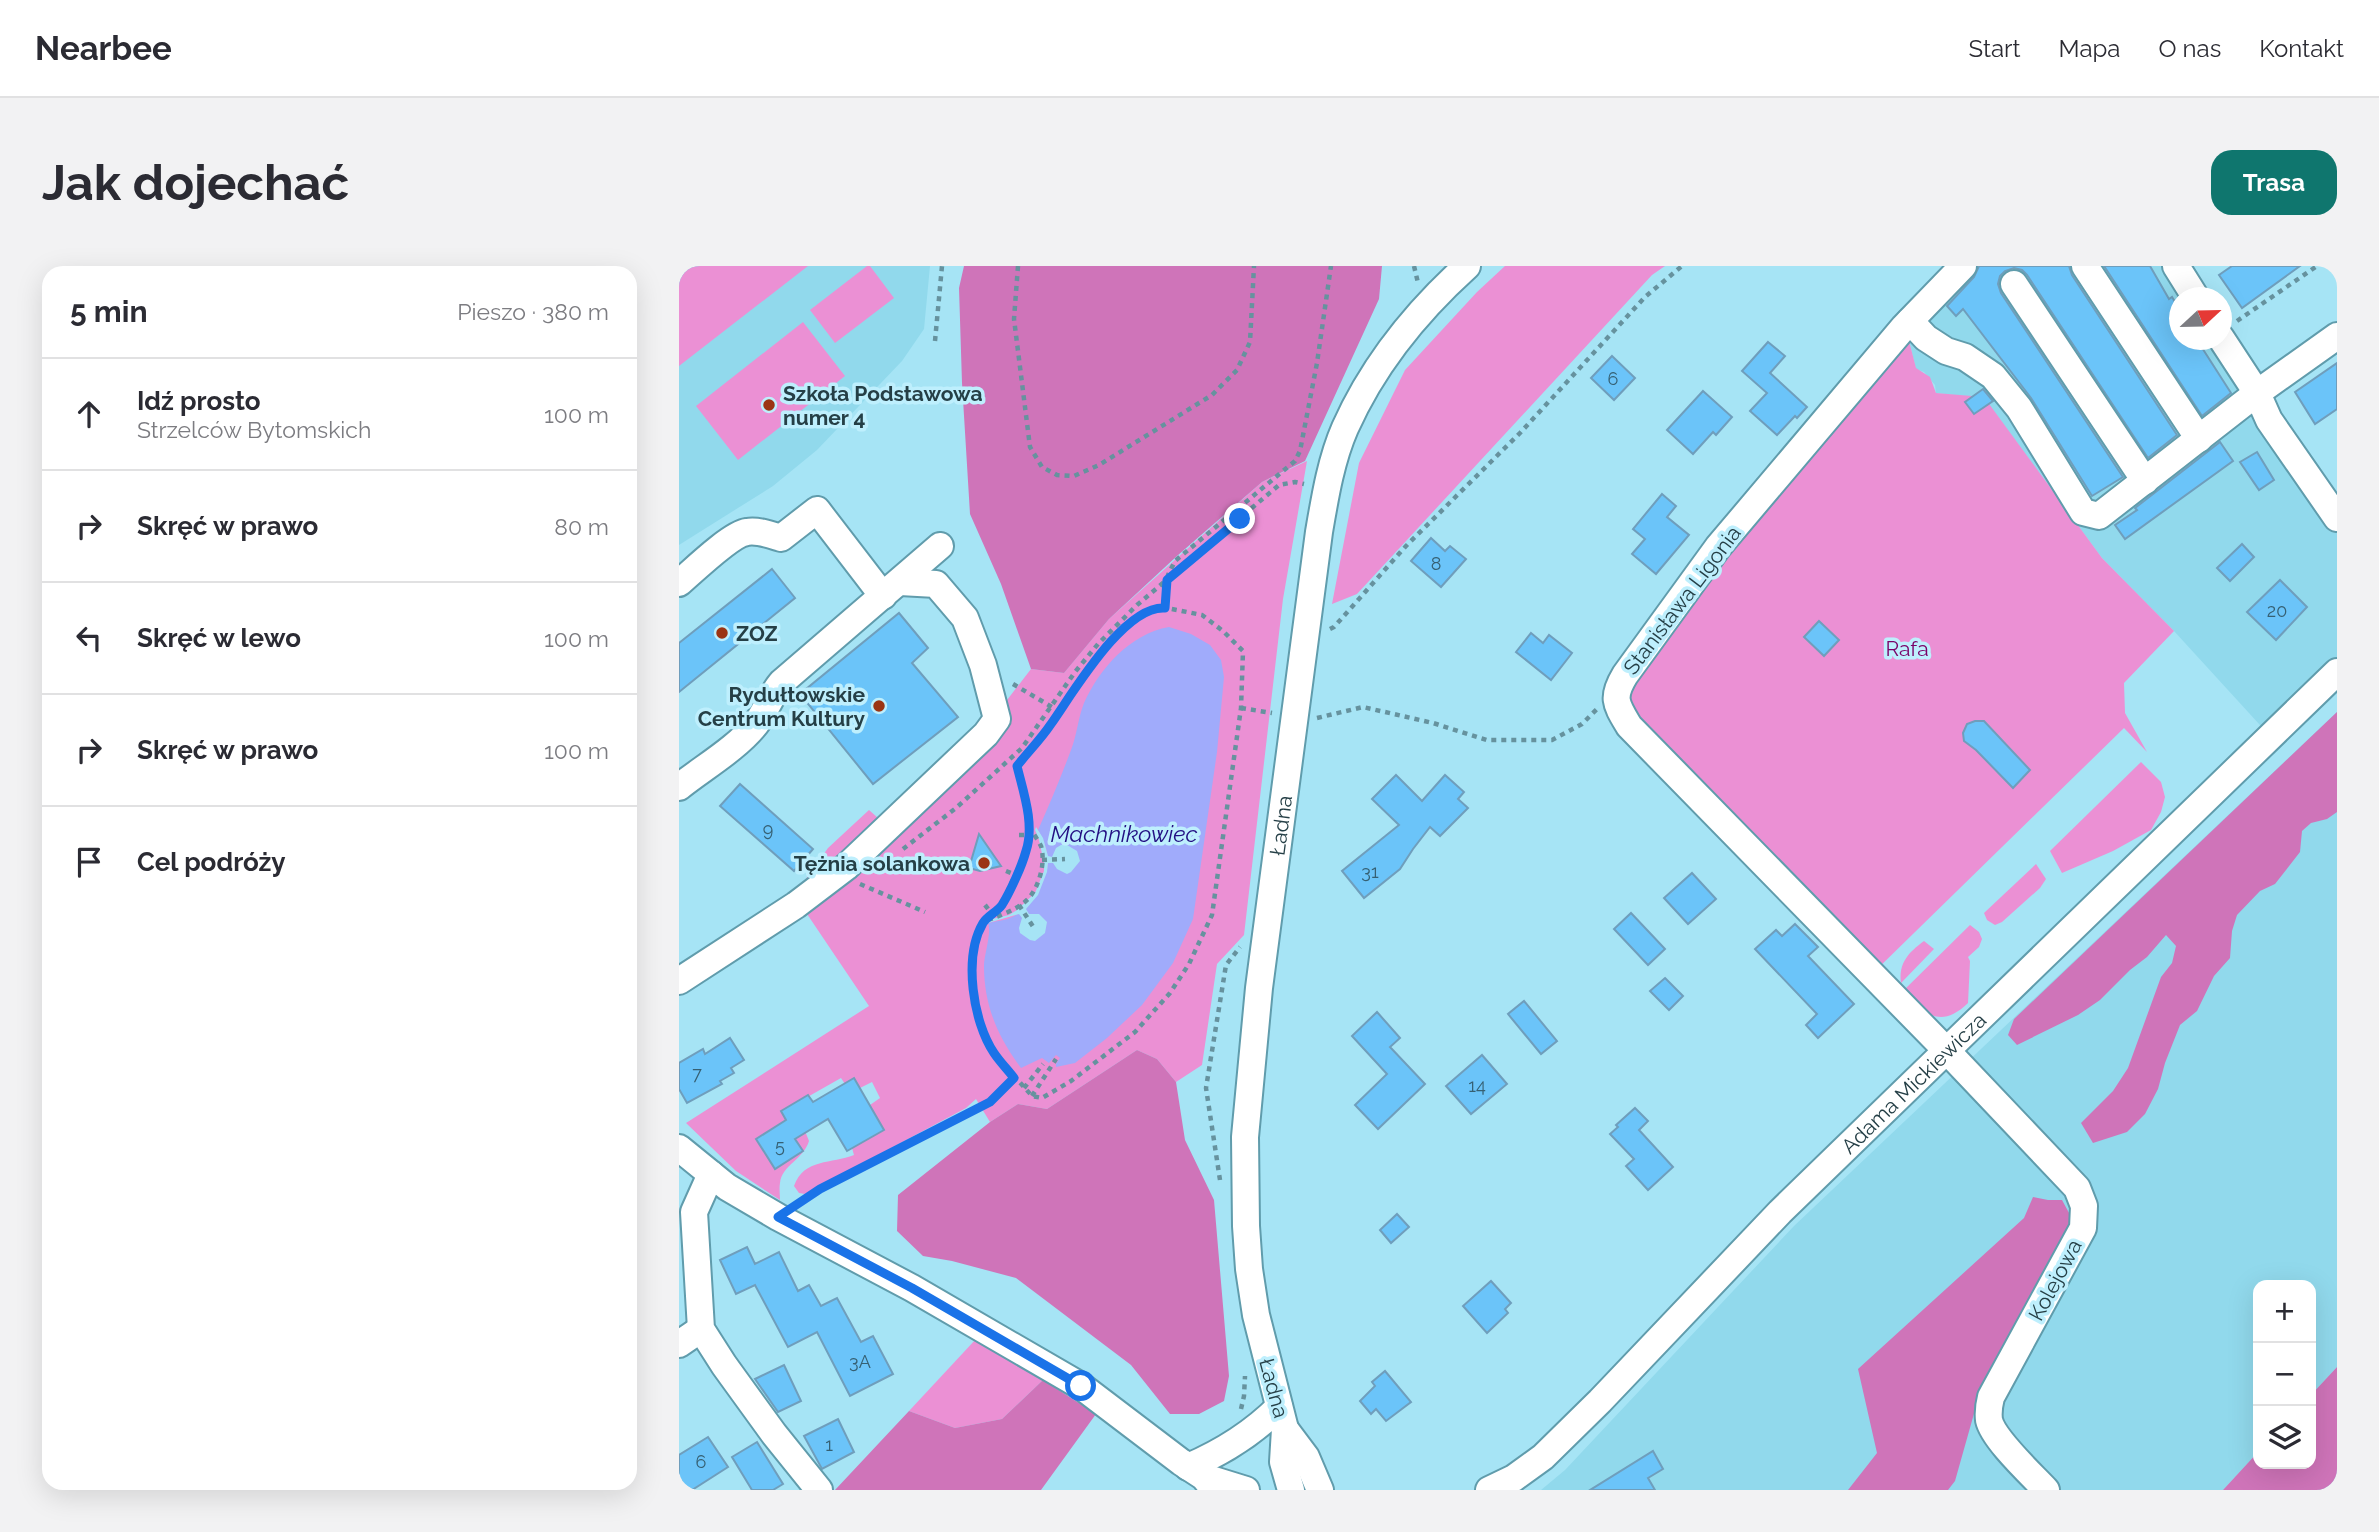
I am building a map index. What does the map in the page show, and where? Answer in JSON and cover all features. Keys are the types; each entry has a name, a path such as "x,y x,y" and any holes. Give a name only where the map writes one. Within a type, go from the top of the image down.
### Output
{"street":[{"name":"Ładna","path":"1291,1490 1283,1462 1282,1418 1256,1315 1248,1269 1245,1137 1259,988 1305,632 1325,497 1345,428 1379,364 1423,308 1467,266"},
{"name":"Stanisława Ligonia","path":"1946,1051 1629,726 1616,704 1617,688 1718,547 1910,321 1963,266"},
{"path":"2085,266 2199,439"},
{"path":"2176,266 2189,287"},
{"path":"2014,284 2145,481"},
{"path":"1910,321 1926,338 1946,351 1965,356 1993,376 2018,408 2083,512 2099,516 2257,393 2337,336"},
{"path":"2232,341 2269,420 2334,506"},
{"path":"679,583 736,536 748,532 767,533 781,538 817,510 892,589"},
{"path":"679,787 745,736 756,724 782,682 940,546"},
{"path":"679,981 796,905 846,867 935,784 986,734 997,719 983,665 965,618 936,584 892,589"},
{"name":"Adama Mickiewicza","path":"1489,1490 1514,1478 1543,1457 1780,1212 2337,672"},
{"name":"Kolejowa","path":"1946,1051 2077,1188 2084,1206 2083,1228 1991,1398 1988,1409 1989,1423 1997,1436 2046,1490"},
{"path":"680,1147 711,1174 778,1217 912,1288 1081,1386 1202,1478 1246,1490"},
{"path":"711,1174 694,1212 701,1329 745,1395 818,1490"},
{"path":"679,1344 701,1329"},
{"name":"Ładna","path":"1282,1418 1306,1457 1320,1490"},
{"path":"1202,1478 1243,1438 1261,1425 1282,1418"}],"path":[{"path":"935,341 942,266"},
{"path":"1019,266 1014,319 1030,447 1042,467 1057,475 1074,475 1099,465 1212,395 1237,370 1250,342 1254,266"},
{"path":"1165,608 1167,580 1175,561 1296,461 1317,363 1331,266"},
{"path":"1414,266 1419,288"},
{"path":"1305,632 1317,634 1334,627 1406,546 1520,433 1645,298 1682,266"},
{"path":"2232,327 2317,266"},
{"path":"894,856 1022,748 1075,672 1136,605 1279,485 1295,482 1309,484"},
{"path":"1136,605 1144,613"},
{"path":"1165,608 1202,615 1243,651 1241,708 1212,915 1189,964 1170,993 1135,1032 1071,1081 1042,1098 1032,1096 993,1052 979,1021 972,956 984,921 1001,906 1027,849 1028,826 1017,766 1119,633 1148,610 1165,608"},
{"path":"1010,682 1052,707"},
{"path":"1296,714 1307,720 1363,707 1433,723 1487,740 1552,740 1582,724 1617,688"},
{"path":"984,921 1019,905 1028,898 1037,883 1043,866 1041,846 1028,826"},
{"path":"1019,835 1028,835"},
{"path":"1042,860 1065,859"},
{"path":"1006,871 1016,875"},
{"path":"824,883 858,883 925,912"},
{"path":"985,905 992,914"},
{"path":"1019,905 1034,928"},
{"path":"1032,1096 1056,1059"},
{"path":"1024,1088 1043,1064"},
{"path":"778,1217 820,1189 990,1102 1014,1078"}],"shaded area":[{"name":"Szkoła Podstawowa numer 4","path":"679,266 930,266 924,329 902,361 817,450 773,486 679,545"},
{"path":"964,266 1382,266 1379,299 1305,461 1262,482 1177,556 1109,619 1064,673 1031,669 1001,584 970,514 959,288"},
{"path":"1963,266 2176,266 2190,287 2169,287 2169,350 2228,350 2337,518 2337,672 2270,736 2174,631 2102,558 1984,398 1936,393 1935,385 1924,372 1916,369 1908,337"},
{"path":"2337,712 2337,1367 2316,1390 2316,1280 2253,1280 2253,1457 2223,1490 1541,1490 1565,1470 1794,1226"},
{"path":"2337,712 2337,812 2327,819 2311,823 2302,831 2300,852 2275,884 2260,891 2237,915 2232,931 2230,958 2214,976 2197,1011 2180,1025 2158,1089 2145,1114 2127,1132 2093,1143 2081,1123 2113,1091 2128,1068 2161,977 2172,963 2176,946 2166,935 2147,957 2100,1000 2078,1015 2017,1045 2008,1035 2014,1019"},
{"path":"1137,1050 1157,1059 1176,1082 1185,1140 1214,1200 1229,1376 1224,1401 1199,1414 1170,1414 1131,1365 1016,1278 923,1256 897,1231 898,1195 990,1122 1018,1104 1047,1109"},
{"path":"2033,1197 2062,1200 2074,1222 1977,1403 1955,1481 1948,1490 1848,1490 1877,1453 1858,1369 2024,1218"},
{"path":"2337,1367 2337,1490 2223,1490 2253,1457 2253,1469 2316,1469 2316,1390"},
{"path":"1043,1380 1096,1414 1041,1490 835,1490 909,1411 955,1428 1002,1419"}],"green space":[{"path":"679,266 808,266 679,366"},
{"path":"870,266 894,298 835,343 810,310"},
{"path":"1505,266 1665,266 1652,275 1357,594 1332,604 1359,463 1405,370 1477,292"},
{"path":"803,322 845,376 738,460 696,406"},
{"name":"Rafa","path":"1908,337 1916,368 1930,377 1936,393 1984,397 2102,558 2174,631 2124,683 2125,713 2147,752 2124,728 1871,975 1629,726 1617,688"},
{"path":"1307,461 1283,599 1244,935 1217,964 1202,1065 1176,1082 1157,1059 1137,1050 1047,1109 1018,1104 990,1122 976,1099 966,1108 805,1194 799,1193 794,1186 805,1171 819,1163 854,1155 852,1148 883,1130 870,1105 880,1098 872,1082 860,1088 854,1079 845,1084 841,1078 781,1112 791,1124 805,1131 809,1141 782,1177 780,1200 736,1171 686,1123 869,1006 805,911 803,883 828,848 869,810 878,818 997,713 1031,669 1064,673 1109,619 1262,482"},
{"path":"2141,762 2161,782 2165,797 2161,812 2151,830 2113,851 2062,873 2050,851"},
{"path":"2036,864 2046,879 2040,888 2002,922 1995,925 1987,920 1984,913"},
{"path":"1970,925 1979,932 1982,939 1979,947 1968,957 1968,1003 1949,1016 1933,1016 1901,993"},
{"path":"1924,941 1934,949 1901,983 1903,964"},
{"path":"976,1339 1043,1380 1002,1419 955,1428 909,1411"}],"water":[{"name":"Machnikowiec","path":"1169,627 1191,634 1210,645 1221,660 1224,677 1217,752 1193,919 1173,963 1142,1005 1107,1038 1075,1063 1056,1067 1060,1058 1056,1055 1049,1063 1042,1058 1021,1068 999,1033 990,1008 984,966 988,923 1008,919 1019,913 1046,875 1048,859 1038,830 1071,750 1084,703 1091,690 1108,665 1129,645"}],"pier":[{"path":"1036,827 1043,838 1048,856 1052,857 1056,848 1061,845 1067,845 1077,851 1080,861 1067,874 1057,869 1053,863 1048,863 1038,895 1026,909 1029,914 1039,914 1047,922 1045,933 1035,941 1020,933 1022,918 1019,914 988,923 988,920 1009,915 1035,893 1044,871"}],"building":[{"path":"1979,266 2069,266 2072,275 2177,435 2148,458 2027,275 2014,268 2005,271 1998,284 2001,293 2123,477 2092,496 2031,398 1963,309 1956,316 1947,306 1974,277"},
{"path":"2104,266 2150,266 2169,299 2169,350 2203,350 2231,393 2202,416"},
{"path":"2232,266 2300,266 2242,308 2232,294 2232,287 2227,287 2219,275"},
{"path":"1768,342 1785,356 1770,373 1807,407 1777,435 1750,411 1767,393 1742,371"},
{"path":"1612,356 1635,378 1614,400 1591,378"},
{"path":"2337,363 2337,409 2315,424 2295,392"},
{"path":"1983,389 1993,401 1974,414 1965,402"},
{"path":"1703,391 1732,417 1716,435 1713,432 1693,454 1667,430"},
{"path":"2220,442 2233,461 2125,539 2115,525"},
{"path":"2257,452 2274,480 2259,490 2240,462"},
{"path":"1662,494 1676,506 1667,517 1689,535 1656,574 1632,554 1645,539 1633,529"},
{"path":"1431,538 1445,551 1450,546 1466,559 1441,587 1411,561"},
{"path":"2242,544 2254,557 2230,581 2217,568"},
{"name":"ZOZ","path":"772,569 795,598 679,692 679,643"},
{"path":"2280,580 2307,607 2276,640 2247,612"},
{"name":"Rydułtowskie Centrum Kultury","path":"899,613 928,648 912,663 958,717 873,784 800,694"},
{"path":"1819,621 1839,640 1824,656 1804,637"},
{"path":"1531,633 1543,643 1549,635 1572,653 1551,680 1516,652"},
{"path":"1984,721 2030,770 2013,788 1964,741 1963,733 1967,724"},
{"path":"1396,775 1422,801 1445,775 1464,792 1458,799 1468,808 1440,836 1430,827 1400,869 1364,898 1342,871 1399,825 1372,799"},
{"path":"740,784 813,849 794,871 720,806"},
{"path":"979,834 1001,866 980,871 969,868"},
{"path":"1692,873 1716,899 1688,924 1664,898"},
{"path":"1631,913 1665,949 1648,965 1614,929"},
{"path":"1795,924 1818,947 1808,956 1854,1004 1818,1038 1806,1025 1817,1014 1755,949 1776,930 1782,936"},
{"path":"1665,978 1683,996 1669,1010 1650,991"},
{"path":"1524,1001 1557,1041 1541,1054 1508,1014"},
{"path":"1377,1012 1400,1038 1390,1047 1425,1084 1378,1129 1355,1105 1387,1074 1352,1036"},
{"path":"730,1038 744,1060 731,1068 734,1073 720,1081 722,1084 687,1103 679,1089 679,1063 703,1049 705,1054"},
{"path":"1482,1055 1507,1084 1471,1114 1446,1086"},
{"path":"854,1078 884,1130 847,1151 828,1119 795,1139 803,1151 775,1169 756,1139 786,1120 781,1111 808,1095 813,1102"},
{"path":"1635,1108 1648,1121 1639,1130 1673,1167 1648,1190 1626,1166 1634,1159 1610,1134"},
{"path":"1397,1214 1409,1227 1391,1243 1380,1230"},
{"path":"747,1247 755,1264 779,1252 798,1291 809,1285 821,1306 837,1298 861,1342 873,1336 893,1374 850,1396 817,1332 788,1347 755,1285 736,1294 720,1260"},
{"path":"1491,1281 1511,1303 1505,1309 1508,1313 1487,1333 1463,1306"},
{"path":"784,1365 801,1401 778,1412 755,1379"},
{"path":"1385,1371 1411,1402 1386,1421 1376,1409 1371,1414 1360,1401 1375,1386 1372,1382"},
{"path":"838,1419 854,1452 822,1469 804,1436"},
{"path":"708,1437 728,1467 692,1490 687,1490 679,1477 679,1455"},
{"path":"757,1442 783,1484 773,1490 752,1490 732,1457"},
{"path":"1653,1451 1663,1469 1648,1478 1655,1490 1590,1490"}],"place":[{"name":"Szkoła Podstawowa numer 4","path":"769,405"},
{"name":"ZOZ","path":"722,633"},
{"name":"Rydułtowskie Centrum Kultury","path":"879,706"},
{"name":"Tężnia solankowa","path":"984,863"}],"route":[{"path":"1081,1386 912,1288 778,1217 820,1189 990,1102 1014,1078 993,1052 979,1021 972,956 984,921 1001,906 1027,849 1028,824 1017,766 1049,727 1105,648 1148,610 1165,608 1167,580 1240,519"}]}
